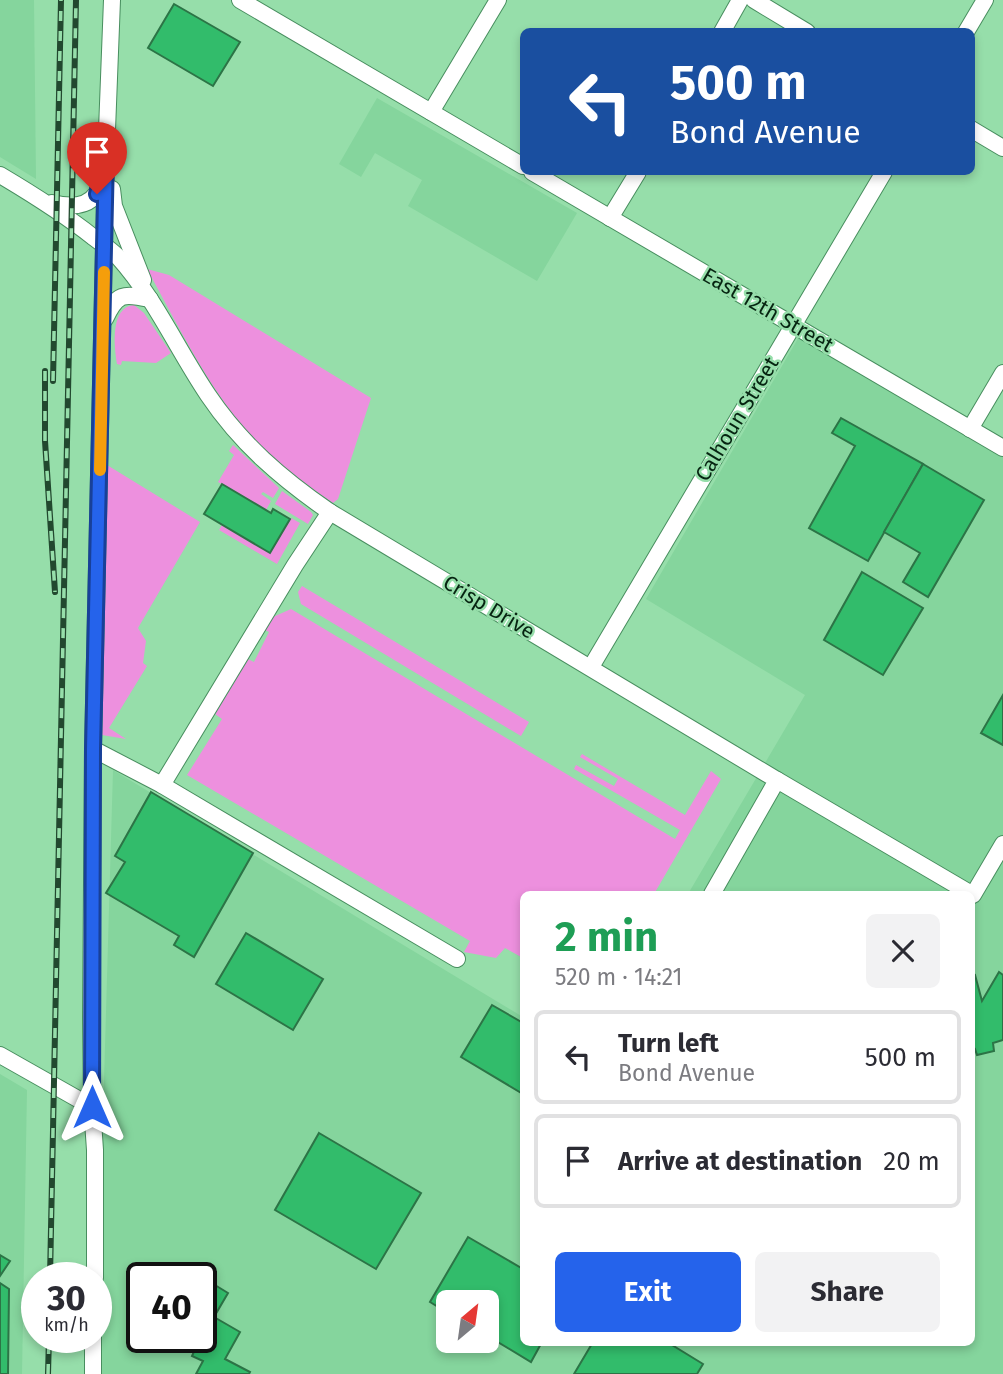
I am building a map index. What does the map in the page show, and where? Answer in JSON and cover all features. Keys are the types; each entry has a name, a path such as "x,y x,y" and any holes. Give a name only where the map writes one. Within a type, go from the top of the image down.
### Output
{"street":[{"path":"95,1262 95,1150 92,1107 93,749 106,156 113,0"},
{"path":"431,112 498,0"},
{"path":"724,28 740,0"},
{"path":"754,0 800,28"},
{"path":"968,28 985,0"},
{"path":"250,3 520,164"},
{"path":"975,131 1003,148"},
{"path":"0,175 34,195 64,206 81,205 97,194 106,156"},
{"name":"Crisp Drive","path":"106,156 114,206 150,299"},
{"name":"East 12th Street","path":"537,175 1003,448"},
{"path":"610,218 636,175"},
{"name":"Calhoun Street","path":"591,667 882,175"},
{"name":"Crisp Drive","path":"34,195 64,214 117,256 150,299 207,393 244,442 292,486 330,512 964,891"},
{"path":"102,325 112,304 121,296 132,295 150,299"},
{"path":"970,429 1003,373"},
{"path":"162,785 330,512"},
{"path":"93,749 162,785 457,959"},
{"path":"714,891 777,780"},
{"path":"975,892 1003,844"},
{"path":"0,1055 92,1107"},
{"path":"93,1353 93,1374"}],"shaded area":[{"path":"0,0 34,0 36,179 0,157"},
{"path":"377,98 577,213 537,281 408,206 422,180 375,153 361,177 339,164"},
{"path":"147,269 169,275 371,398 338,499 333,503 311,488 249,434 206,375"},
{"path":"134,305 144,313 171,353 156,363 122,361 121,365 117,364 117,320 126,307"},
{"path":"800,335 1003,457 1003,1374 102,1374 102,1353 112,1353 112,1262 102,1262 103,1116 113,770 520,1015 520,1346 975,1346 975,891 690,891 805,695 646,599"},
{"path":"233,445 279,488 273,498 263,492 261,494 271,501 266,510 218,482 234,455 229,451"},
{"path":"107,465 200,522 138,628 146,641 143,663 147,666 109,728 126,739 102,735"},
{"path":"282,491 311,512 313,515 308,524 275,504"},
{"path":"291,518 300,523 277,564 219,530 222,525 270,553"},
{"path":"302,586 529,722 521,736 301,604 298,592"},
{"path":"291,609 675,839 680,830 574,769 576,765 614,786 618,779 580,757 582,754 685,815 711,771 721,779 656,891 520,891 520,956 505,948 496,958 464,952 470,941 187,775 222,719 215,714 248,659 254,662 269,632 265,630 273,617"},
{"path":"0,1074 27,1090 24,1262 21,1262 22,1374 0,1374"}],"building":[{"path":"174,4 240,42 213,86 148,48"},
{"path":"841,418 923,464 868,561 809,528 855,446 832,433"},
{"path":"923,464 984,500 928,597 903,582 920,553 884,532"},
{"path":"222,484 271,513 273,509 290,519 270,553 204,514"},
{"path":"862,572 923,608 883,675 824,640"},
{"path":"1003,695 1003,745 981,733"},
{"path":"151,792 253,853 194,957 174,945 179,936 106,893 125,862 115,856"},
{"path":"246,933 323,979 293,1030 216,984"},
{"path":"999,972 1003,975 1003,1040 993,1043 994,1051 977,1055 975,975 982,1001"},
{"path":"492,1005 520,1021 520,1092 461,1057"},
{"path":"319,1133 421,1193 376,1269 275,1210"},
{"path":"468,1237 520,1267 520,1346 540,1346 531,1362 499,1343 499,1290 437,1290"},
{"path":"0,1255 10,1261 0,1276"},
{"path":"0,1283 9,1289 8,1374 0,1374"},
{"path":"217,1286 228,1293 217,1312"},
{"path":"436,1292 436,1306 430,1302"},
{"path":"217,1319 240,1332 225,1359 250,1372 196,1374 203,1361 192,1356 193,1353 217,1353"},
{"path":"591,1346 674,1346 703,1364 697,1374 574,1374"}],"railway":[{"path":"53,381 61,0"},
{"path":"50,1262 76,0"},
{"path":"45,371 45,441 55,592"},
{"path":"48,1374 49,1353"}],"slow traffic":[{"path":"100,470 104,272"}],"route":[{"path":"92,1107 93,749 106,156 97,194"}]}
